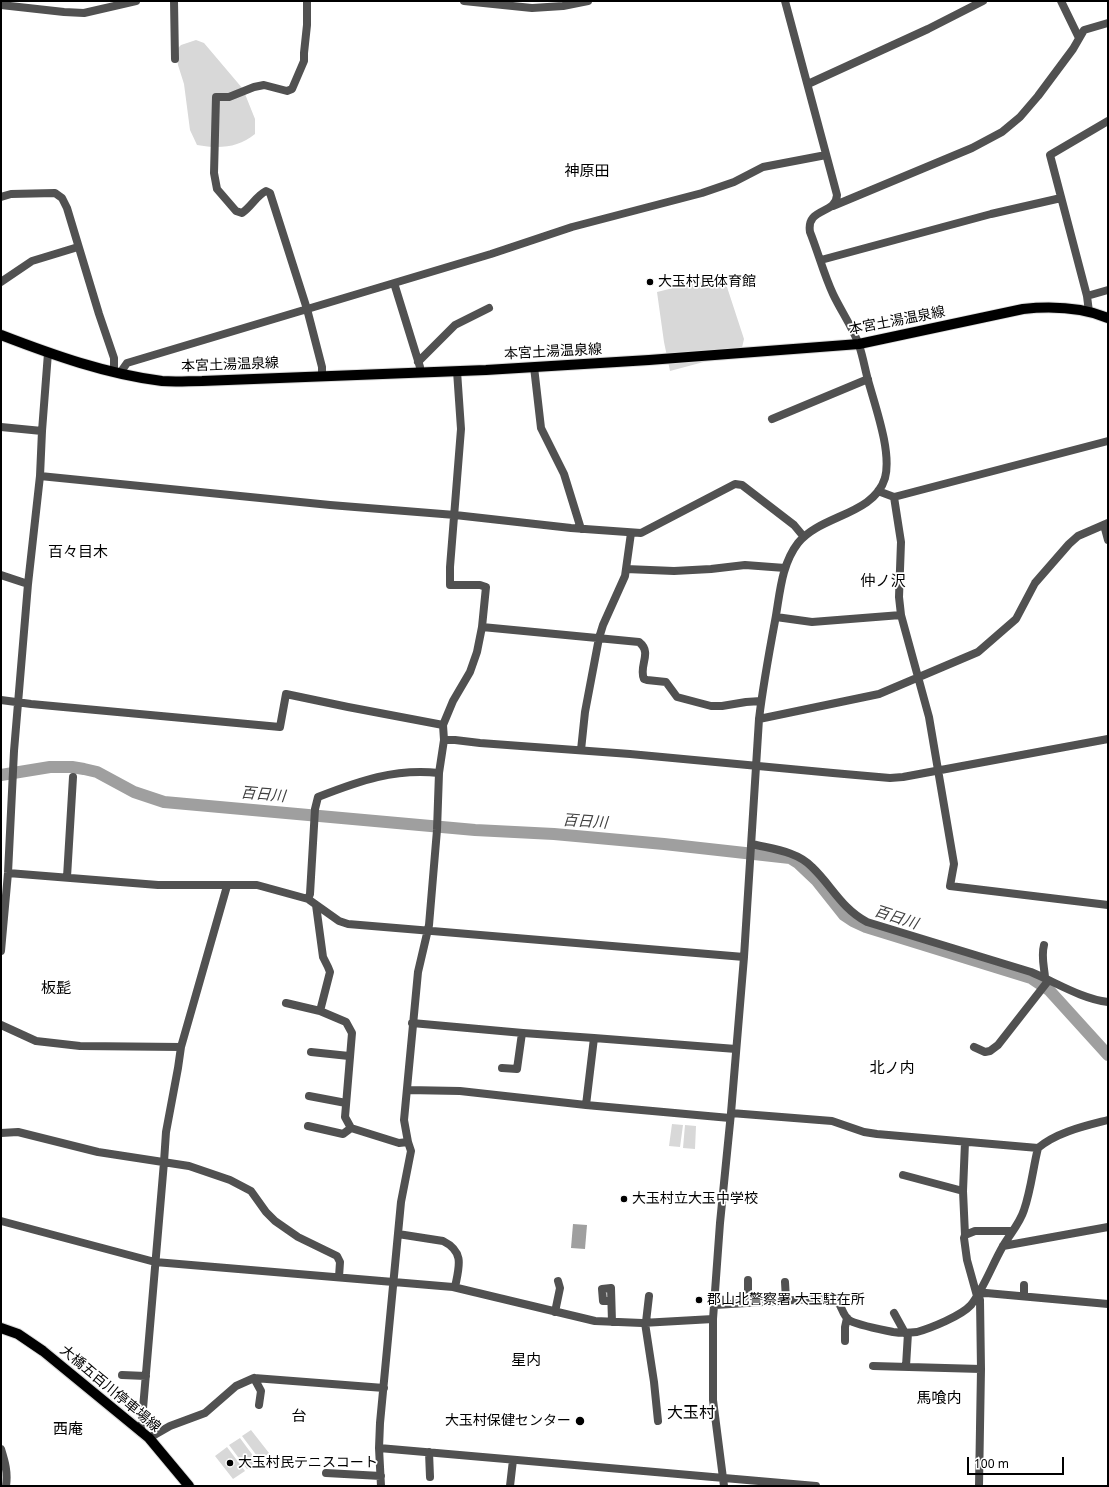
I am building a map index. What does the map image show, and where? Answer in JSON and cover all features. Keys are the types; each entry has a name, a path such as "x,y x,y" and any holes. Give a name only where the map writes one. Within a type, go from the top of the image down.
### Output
{"main road":[{"name":"本宮土湯温泉線","path":"1,335 48,353 86,365 163,381 202,381 534,367 859,344 1023,309 1068,308 1089,312 1108,318"},
{"name":"大橋五百川停車場線","path":"1,1328 18,1334 38,1348 145,1435 189,1486"}],"street":[{"path":"1,5 84,13 136,1"},
{"path":"174,1 175,59"},
{"path":"307,1 304,61 292,88 287,91 264,85 254,87 229,97 216,97 214,173 218,189 236,211 242,213 249,208 259,195 266,191 270,193 307,309 322,367 322,376"},
{"path":"464,1 532,8 563,6 588,1"},
{"path":"785,1 837,195 836,201 831,206"},
{"path":"808,84 928,29 983,1"},
{"path":"1061,1 1079,38"},
{"path":"724,1482 713,1400 713,1319 720,1223 731,1115 744,957 761,701 785,568 794,550 804,537 825,524 864,504 872,498 882,484 887,471 886,454 859,344 832,292 810,232 810,223 813,217 831,206 972,148 1002,132 1020,117 1038,96 1073,49 1084,30 1108,23"},
{"path":"1089,312 1087,296 1050,155 1108,121"},
{"path":"1,197 11,194 55,193 62,198 67,208 114,358 117,372 127,363 491,254 572,227 702,193 734,182 763,167 826,155"},
{"path":"821,260 984,216 1061,198"},
{"path":"1,282 32,261 78,247"},
{"path":"394,283 418,362 419,373"},
{"path":"1087,296 1108,290"},
{"path":"418,362 455,324 489,308"},
{"path":"1,951 4,887 8,873 12,768 28,584 40,476 48,353"},
{"path":"534,367 541,428 564,474 581,529"},
{"path":"382,1486 379,1448 380,1423 401,1202 411,1151 404,1120 418,972 428,931 437,830 436,821 439,773 444,740 443,725 453,700 470,672 477,652 482,627 486,586 480,584 450,585 450,567 461,429 458,371"},
{"path":"772,419 868,379"},
{"path":"1,427 42,430"},
{"path":"878,491 894,497 1108,441"},
{"path":"40,476 330,506 455,515 631,533 641,533 735,484 742,485 794,525 804,537"},
{"path":"894,497 900,542 899,597 901,615 929,717 954,864 950,886 1108,905"},
{"path":"759,719 880,694 978,652 1016,619 1035,583 1069,544 1078,536 1106,524 1108,540"},
{"path":"581,750 585,712 600,638 603,625 625,576 631,533"},
{"path":"626,569 674,571 745,565 785,568"},
{"path":"1,575 28,584"},
{"path":"776,617 812,622 901,615"},
{"path":"482,627 639,642 645,650 642,675 644,678 647,680 669,683 676,696 680,699 715,706 761,701"},
{"path":"1,700 280,727 286,694 443,725"},
{"path":"444,740 581,750 890,778 903,777 1108,740"},
{"path":"308,899 310,894 314,819 318,797 352,784 386,774 439,773"},
{"path":"67,877 73,777"},
{"path":"751,846 785,852 799,857 812,866 845,906 867,922 1031,972 1045,983 1059,984 1096,1000 1106,1000"},
{"path":"8,873 158,885 257,886 308,899 339,921 348,924 744,957"},
{"path":"227,886 181,1047 166,1132 146,1376 145,1435 205,1413 236,1386 254,1378 384,1388"},
{"path":"316,905 323,957 330,972 320,1011"},
{"path":"974,1046 985,1052 990,1051 998,1045 1045,983 1042,955 1044,945"},
{"path":"286,1003 320,1011 343,1020 349,1026 352,1033 346,1117 351,1128 399,1142 408,1142"},
{"path":"412,1023 736,1049"},
{"path":"1,1025 36,1041 80,1046 181,1047"},
{"path":"502,1068 517,1069 522,1033"},
{"path":"586,1105 594,1038"},
{"path":"311,1052 350,1056"},
{"path":"407,1090 460,1091 586,1105 832,1122 871,1133 1038,1148"},
{"path":"309,1096 346,1103"},
{"path":"715,1305 834,1298 840,1305 847,1318 853,1322 893,1332 906,1333 916,1332 957,1315 970,1306 1003,1246 1020,1220 1025,1208 1038,1148 1046,1142 1065,1133 1108,1120"},
{"path":"308,1126 343,1134 351,1128"},
{"path":"1,1134 18,1132 98,1152 189,1166 230,1180 252,1191 266,1212 298,1237 338,1256 340,1262 339,1277"},
{"path":"965,1142 963,1191 964,1238 967,1260 977,1295 980,1300 981,1369 979,1486"},
{"path":"903,1175 963,1191"},
{"path":"1,1221 155,1262 455,1287 594,1321 646,1322 713,1319"},
{"path":"1003,1246 1108,1227"},
{"path":"965,1235 974,1231 1012,1231"},
{"path":"398,1234 443,1241 449,1244 458,1255 459,1262 455,1287"},
{"path":"748,1280 748,1303"},
{"path":"555,1312 560,1288 558,1281"},
{"path":"785,1282 786,1300"},
{"path":"1024,1285 1024,1296"},
{"path":"977,1295 986,1293 1108,1304"},
{"path":"649,1296 646,1322 658,1421"},
{"path":"611,1301 612,1322"},
{"path":"894,1313 906,1333 906,1366"},
{"path":"845,1341 845,1327 847,1318"},
{"path":"873,1366 981,1369"},
{"path":"122,1374 146,1376"},
{"path":"254,1378 261,1391 259,1405"},
{"path":"379,1448 724,1482 816,1486"},
{"path":"1,1449 6,1465 6,1486"},
{"path":"429,1452 430,1477"},
{"path":"510,1486 513,1460"},
{"path":"326,1473 381,1476"}],"shaded area":[{"path":"196,40 204,43 243,89 255,119 255,134 249,139 235,145 221,147 197,145 190,130 184,84 178,65 177,55 178,48 181,45"},
{"path":"721,281 727,287 744,339 741,352 670,371 664,342 657,292 693,283"},
{"path":"672,1124 683,1125 680,1147 669,1146"},
{"path":"685,1125 696,1126 695,1149 683,1148"},
{"path":"573,1224 587,1225 585,1249 571,1248"},
{"name":"大玉村民テニスコート","path":"251,1430 269,1453 260,1460 242,1436"},
{"name":"大玉村民テニスコート","path":"240,1438 257,1461 247,1469 229,1445"},
{"name":"大玉村民テニスコート","path":"227,1447 245,1471 233,1479 215,1456"}],"waterway":[{"name":"百日川","path":"1,775 50,767 72,767 97,772 134,792 164,802 475,830 554,834 790,858 798,863 817,881 844,915 853,921 866,927 1031,978 1049,990 1108,1055"}],"place":[{"name":"大玉村民体育館","path":"650,282"},
{"name":"大玉村立大玉中学校","path":"624,1199"},
{"name":"郡山北警察署 大玉駐在所","path":"699,1300"},
{"name":"大玉村保健センター","path":"580,1421"},
{"name":"大玉村民テニスコート","path":"230,1463"}],"district":[{"name":"神原田","path":"587,172"},
{"name":"百々目木","path":"78,553"},
{"name":"仲ノ沢","path":"883,582"},
{"name":"板髭","path":"56,989"},
{"name":"北ノ内","path":"892,1069"},
{"name":"星内","path":"526,1361"},
{"name":"馬喰内","path":"939,1399"},
{"name":"大玉村","path":"691,1413"},
{"name":"台","path":"299,1417"},
{"name":"西庵","path":"68,1430"}]}
